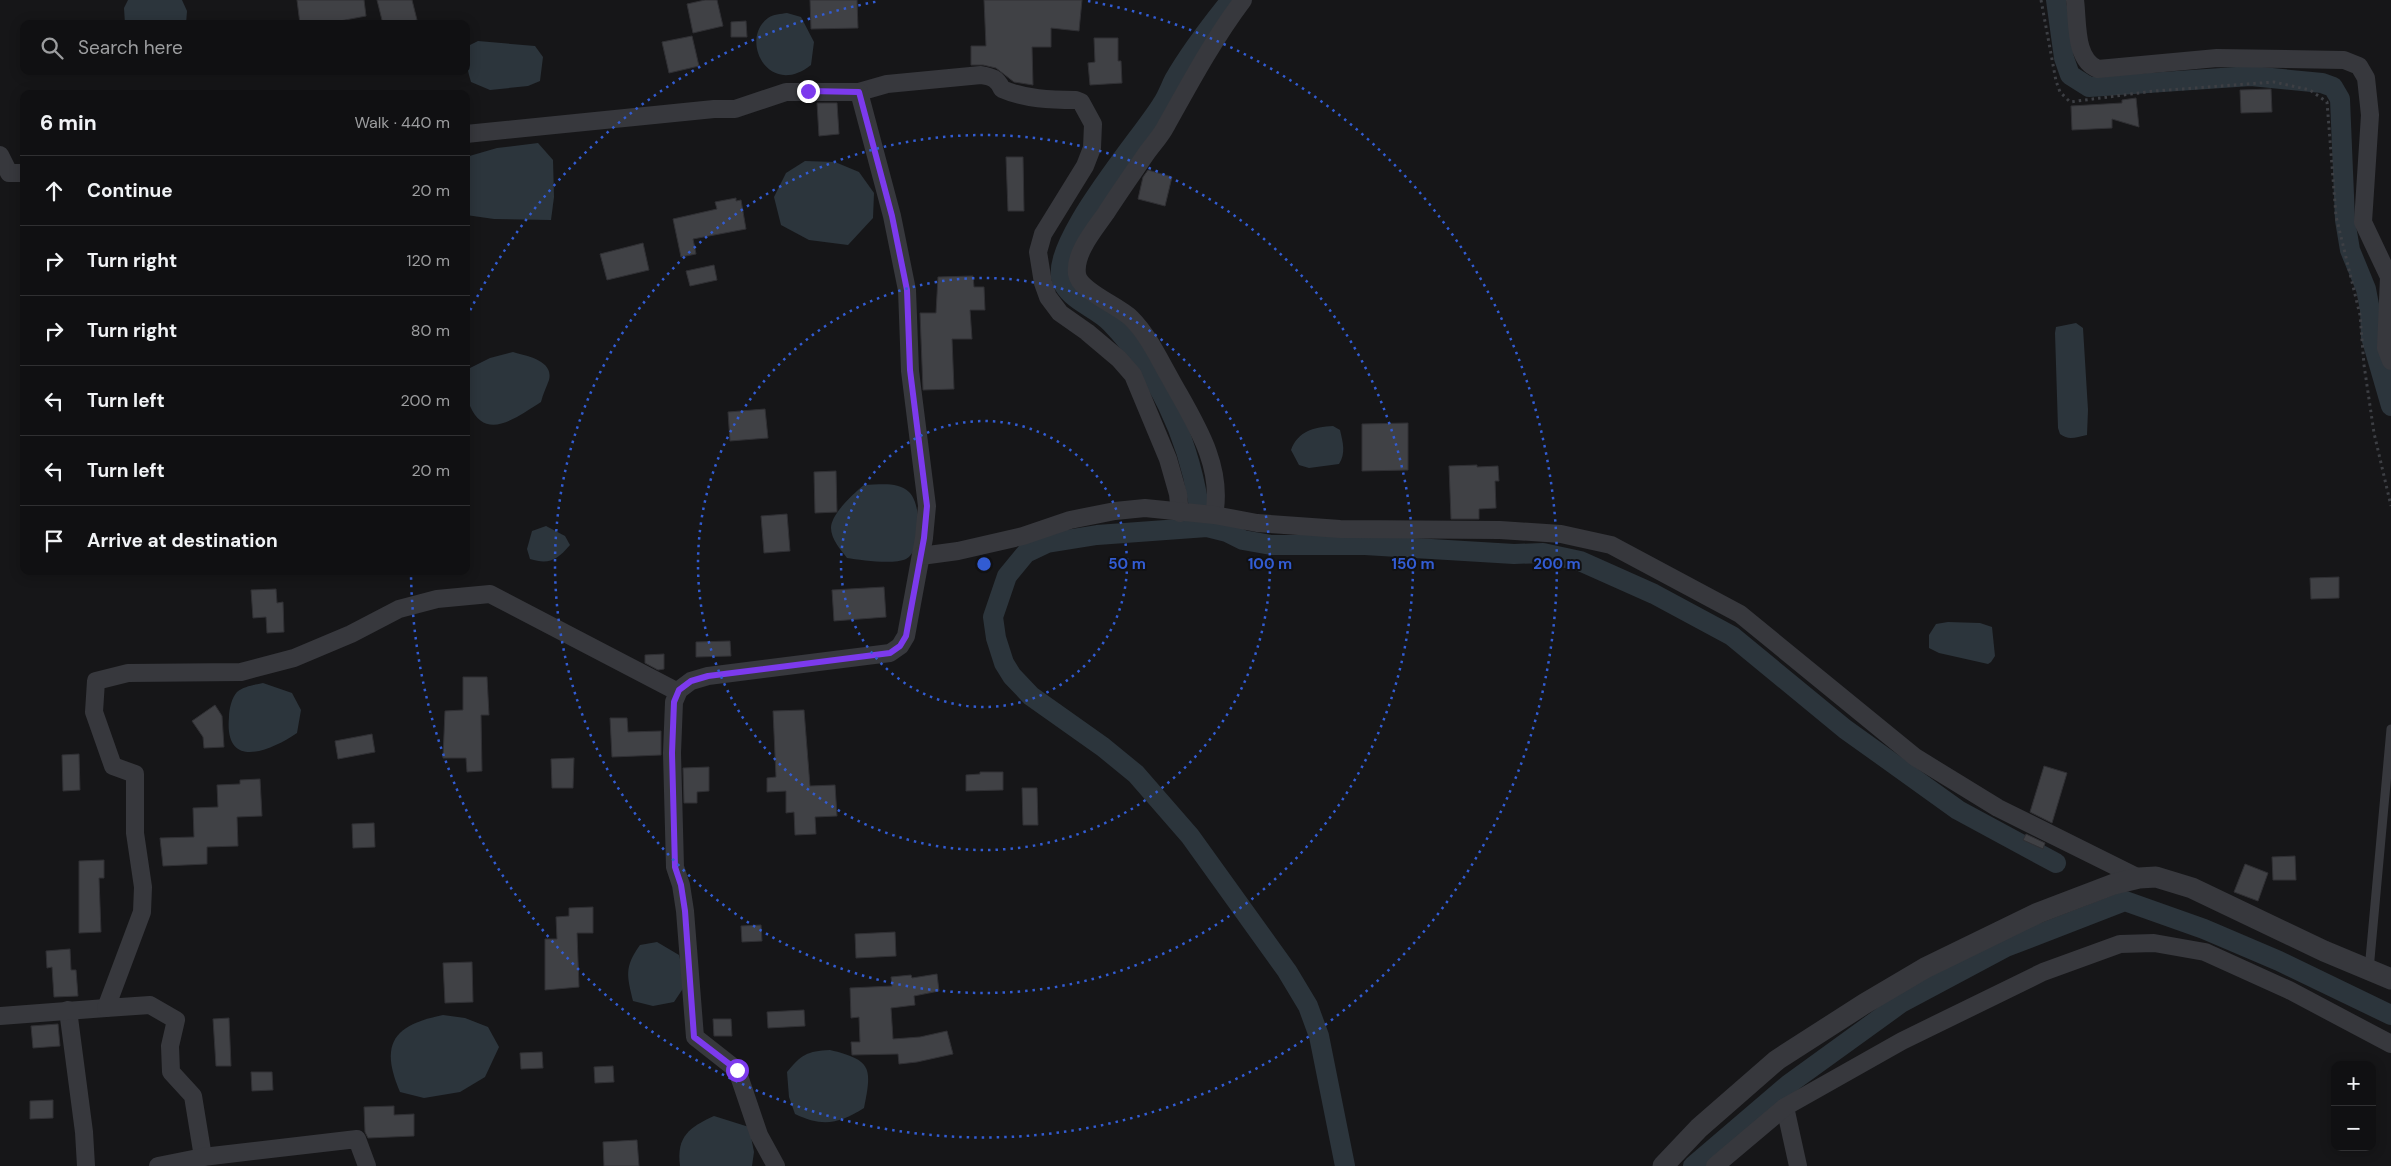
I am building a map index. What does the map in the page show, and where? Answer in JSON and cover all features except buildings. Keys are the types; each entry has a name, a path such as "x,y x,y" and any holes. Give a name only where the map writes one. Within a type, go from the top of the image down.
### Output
{"street":[{"path":"1214,515 1215,486 1205,442 1196,423 1145,335 1130,317 1108,300 1082,285 1076,275 1077,263 1087,241 1166,128 1185,89 1243,0"},
{"path":"2075,0 2082,52 2092,66 2098,69 2216,58 2344,60 2359,66 2366,78 2370,115 2363,222 2389,277 2386,348 2391,362"},
{"path":"470,134 714,109 735,109 786,92 859,92 887,84 981,75 992,77 998,81 1002,89 1016,95 1081,102 1093,124 1092,148 1085,166 1043,234 1038,252 1043,283 1048,297 1060,313 1094,337 1120,359 1133,375 1168,459 1178,494 1180,513"},
{"path":"776,1166 759,1135 737,1070 694,1037 685,911 681,885 675,867 672,753 674,702 678,692 691,681 708,676 890,653 900,646 906,636 921,556 927,506 910,370 907,290 892,216 859,92"},
{"path":"0,155 9,173 20,173"},
{"path":"921,556 958,551 1023,536 1070,520 1115,510 1145,508 1214,515 1256,523 1340,529 1500,530 1561,534 1611,545 1740,614 1915,757 1998,808 2139,878"},
{"path":"106,1008 142,912 143,887 135,833 135,774 113,766 94,712 96,681 128,673 241,672 294,658 351,634 399,610 438,599 490,594 678,692"},
{"path":"1663,1166 1699,1128 1777,1060 1917,972 2038,913 2114,884 2139,878 2156,877 2192,888 2391,979"},
{"path":"1715,1166 1785,1107 1902,1042 2044,972 2120,944 2154,943 2205,952 2289,990 2391,1044"},
{"path":"0,1016 150,1005 176,1020 170,1046 171,1072 193,1096 203,1157"},
{"path":"68,1010 84,1132 86,1166"},
{"path":"1785,1107 1798,1166"},
{"path":"158,1166 203,1157 357,1139 367,1166"}],"lane":[{"path":"2369,970 2391,729"}],"path":[{"path":"2041,0 2056,81 2060,92 2070,102 2154,91 2274,82 2310,90 2326,102 2336,216 2360,315 2364,364 2374,433 2391,506"}],"shaded area":[{"path":"128,0 182,0 187,11 186,20 125,20 124,8"},
{"path":"787,13 801,17 814,42 811,65 796,74 782,75 771,71 762,62 756,39 760,27 768,18"},
{"path":"478,41 535,46 543,57 540,81 528,86 490,90 471,82 469,75 470,45"},
{"path":"538,143 553,160 554,197 551,220 494,219 470,216 470,156 497,148"},
{"path":"805,161 835,162 859,172 874,193 873,218 848,245 809,240 781,225 774,197 786,173"},
{"path":"2076,323 2083,328 2088,410 2087,435 2070,438 2060,434 2058,428 2055,333 2056,327"},
{"path":"513,352 531,357 543,363 549,373 549,380 541,402 503,423 493,425 485,423 477,417 470,406 470,368 490,358"},
{"path":"1333,426 1340,430 1343,444 1343,456 1339,464 1309,468 1299,465 1291,450 1298,438 1313,429"},
{"path":"888,484 899,486 909,492 913,498 918,516 917,537 915,547 906,559 885,562 847,558 834,540 831,528 835,516 844,504 864,485"},
{"path":"546,526 565,536 570,545 557,558 552,560 537,561 530,559 527,549 532,531"},
{"path":"1948,622 1980,623 1992,627 1995,656 1991,662 1988,664 1939,653 1929,648 1929,635 1936,624"},
{"path":"263,683 292,693 301,710 297,733 274,746 262,750 251,752 241,750 234,745 229,734 231,703 235,694 240,690"},
{"path":"657,942 679,955 686,984 674,1002 653,1006 633,1001 628,972 631,960 640,945"},
{"path":"443,1015 465,1018 488,1027 499,1047 485,1077 460,1092 424,1098 400,1092 391,1061 391,1049 395,1039 402,1031 413,1024"},
{"path":"830,1050 854,1058 866,1068 868,1083 864,1108 846,1118 830,1122 814,1121 795,1114 789,1097 787,1072 805,1055 816,1051"},
{"path":"714,1116 749,1127 754,1152 752,1166 680,1166 680,1147 686,1134 698,1124"}],"waterway":[{"path":"1198,501 1193,476 1178,428 1156,383 1111,323 1069,291 1064,285 1061,269 1067,247 1097,194 1162,104 1174,80 1194,49 1231,0"},
{"path":"2056,0 2064,58 2070,75 2089,87 2251,76 2322,83 2333,87 2340,99 2345,220 2350,250 2366,289 2370,310 2371,337 2391,406"},
{"path":"1345,1166 1319,1036 1308,1006 1287,971 1190,836 1136,774 1103,747 1031,696 1012,676 1004,663 996,638 993,617 1007,576 1026,553 1047,543 1097,535 1207,527 1227,532 1243,540 1271,545 1365,545 1514,554 1543,553 1580,561 1654,594 1732,636 1845,729 1958,810 2056,863"},
{"path":"1693,1166 1789,1084 1901,1003 2006,947 2125,901 2204,929 2279,961 2391,1015"}],"route":[{"path":"737,1070 694,1037 685,911 681,885 675,867 672,753 674,702 679,690 691,681 708,676 890,653 900,646 906,636 924,538 927,506 910,370 907,290 892,216 867,119 859,92 808,91"}]}
